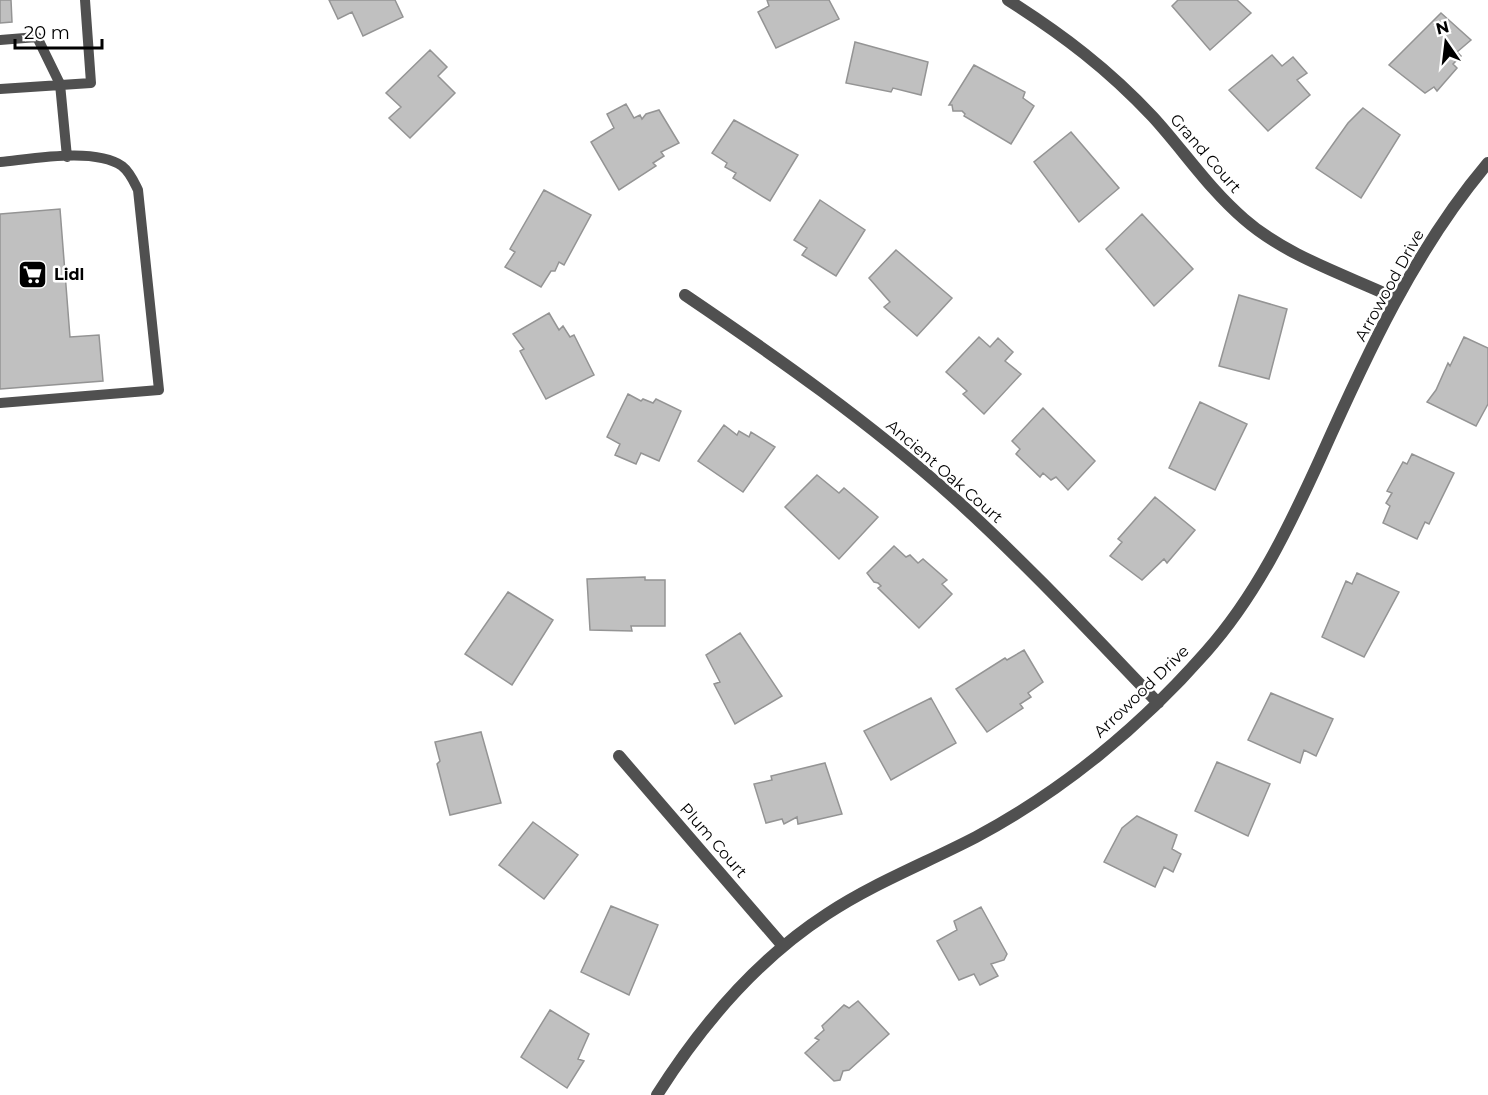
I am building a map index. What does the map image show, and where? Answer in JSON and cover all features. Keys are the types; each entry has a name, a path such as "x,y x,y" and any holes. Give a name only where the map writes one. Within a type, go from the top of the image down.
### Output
{"street":[{"name":"Grand Court","path":"1008,0 1062,34 1111,74 1155,119 1210,188 1246,221 1286,247 1397,299"},
{"name":"Arrowood Drive","path":"657,1095 684,1053 723,1004 783,946 825,915 868,889 977,836 1040,798 1089,763 1158,703 1207,652 1235,617 1275,553 1397,299 1430,241 1488,163"},
{"name":"Ancient Oak Court","path":"685,295 844,405 952,496 1005,546 1158,703"},
{"name":"Plum Court","path":"620,756 783,946"}],"lane":[{"path":"0,89 91,83 85,0"},
{"path":"0,40 38,37 60,84 67,157"},
{"path":"0,162 67,157 107,160 123,166 131,176 138,190 159,390 0,403"}],"building":[{"path":"0,0 11,0 12,22 0,23"},
{"path":"329,0 395,0 403,17 363,36 352,12 338,19"},
{"path":"767,0 829,0 839,19 776,48 758,12 769,6"},
{"path":"1178,0 1237,0 1251,13 1210,50 1172,6"},
{"path":"1441,13 1471,40 1457,52 1461,56 1453,64 1457,68 1437,91 1434,87 1425,93 1389,65"},
{"path":"855,42 928,62 921,95 893,88 891,92 846,83"},
{"path":"430,50 447,67 438,76 455,93 410,138 389,118 401,107 386,93"},
{"path":"1272,55 1282,66 1293,57 1307,73 1297,80 1310,95 1268,131 1229,90"},
{"path":"974,65 1025,92 1023,98 1034,106 1011,144 964,116 962,111 953,111 952,105 949,105"},
{"path":"626,104 634,118 640,115 642,119 646,114 659,110 679,143 661,152 664,156 653,163 656,166 619,190 591,142 614,128 607,114"},
{"path":"1363,108 1400,135 1361,198 1316,168 1348,123"},
{"path":"734,120 798,155 770,201 733,178 736,173 725,167 727,163 712,153"},
{"path":"1071,132 1119,188 1079,222 1034,162"},
{"path":"544,190 591,215 564,265 559,262 555,271 551,271 541,287 505,267 515,252 510,249"},
{"path":"820,200 865,230 836,276 802,255 807,248 794,240"},
{"name":"Lidl","path":"60,209 70,337 99,335 103,381 0,389 0,214"},
{"path":"1142,214 1193,269 1154,306 1106,249"},
{"path":"896,250 952,298 917,336 884,307 890,302 869,278"},
{"path":"1239,295 1287,309 1269,379 1219,366"},
{"path":"549,313 559,330 563,326 570,337 574,335 594,375 546,399 520,351 524,349 513,334"},
{"path":"979,337 990,347 998,338 1013,352 1005,361 1021,374 984,414 963,394 967,391 946,372"},
{"path":"1464,337 1488,348 1488,404 1476,426 1427,402 1436,390 1448,363 1450,366"},
{"path":"628,394 641,401 643,399 653,403 656,399 681,411 659,461 641,453 636,464 615,455 620,444 607,437"},
{"path":"1200,402 1247,424 1215,490 1169,468"},
{"path":"1043,408 1095,461 1068,490 1056,477 1051,480 1043,473 1040,477 1016,454 1020,449 1012,441"},
{"path":"724,425 737,435 739,431 749,437 751,432 775,447 743,492 698,461"},
{"path":"1412,454 1454,473 1429,524 1425,522 1417,539 1383,523 1390,506 1386,503 1392,493 1387,491 1403,462 1407,464"},
{"path":"817,475 839,493 844,488 878,517 839,559 785,507"},
{"path":"1155,497 1195,530 1167,563 1164,559 1142,580 1110,556 1122,542 1118,539"},
{"path":"894,546 906,557 910,555 918,563 923,559 947,580 942,584 952,594 919,628 878,588 881,586 874,582 867,573"},
{"path":"1357,573 1399,592 1364,657 1322,637 1346,581 1352,584"},
{"path":"645,577 645,580 665,580 665,626 631,626 632,631 590,630 587,579"},
{"path":"508,592 553,620 512,685 465,654"},
{"path":"740,633 782,696 735,724 714,684 720,682 706,655"},
{"path":"1024,650 1043,682 1028,693 1031,697 1020,704 1023,708 987,732 956,689 1005,658 1007,660"},
{"path":"1271,693 1333,719 1316,756 1304,750 1300,763 1248,740"},
{"path":"931,698 956,743 891,780 864,731"},
{"path":"481,732 501,803 450,815 437,764 440,761 435,742"},
{"path":"1217,762 1270,784 1248,836 1195,811"},
{"path":"825,763 842,814 798,824 797,817 784,824 782,819 766,823 754,784 772,780 771,776"},
{"path":"1137,816 1177,835 1172,849 1181,854 1173,872 1164,867 1155,887 1104,862 1122,828"},
{"path":"533,822 578,855 544,899 499,865"},
{"path":"611,906 658,925 629,995 581,972"},
{"path":"981,907 1007,954 1004,960 991,964 998,976 980,985 974,974 959,980 937,941 957,930 954,921"},
{"path":"858,1001 889,1034 849,1070 843,1071 840,1080 834,1081 805,1053 819,1040 815,1038 824,1030 822,1026 844,1005 849,1008"},
{"path":"550,1010 589,1034 578,1059 584,1061 567,1088 521,1057"}],"place":[{"name":"Lidl","path":"33,274"}]}
